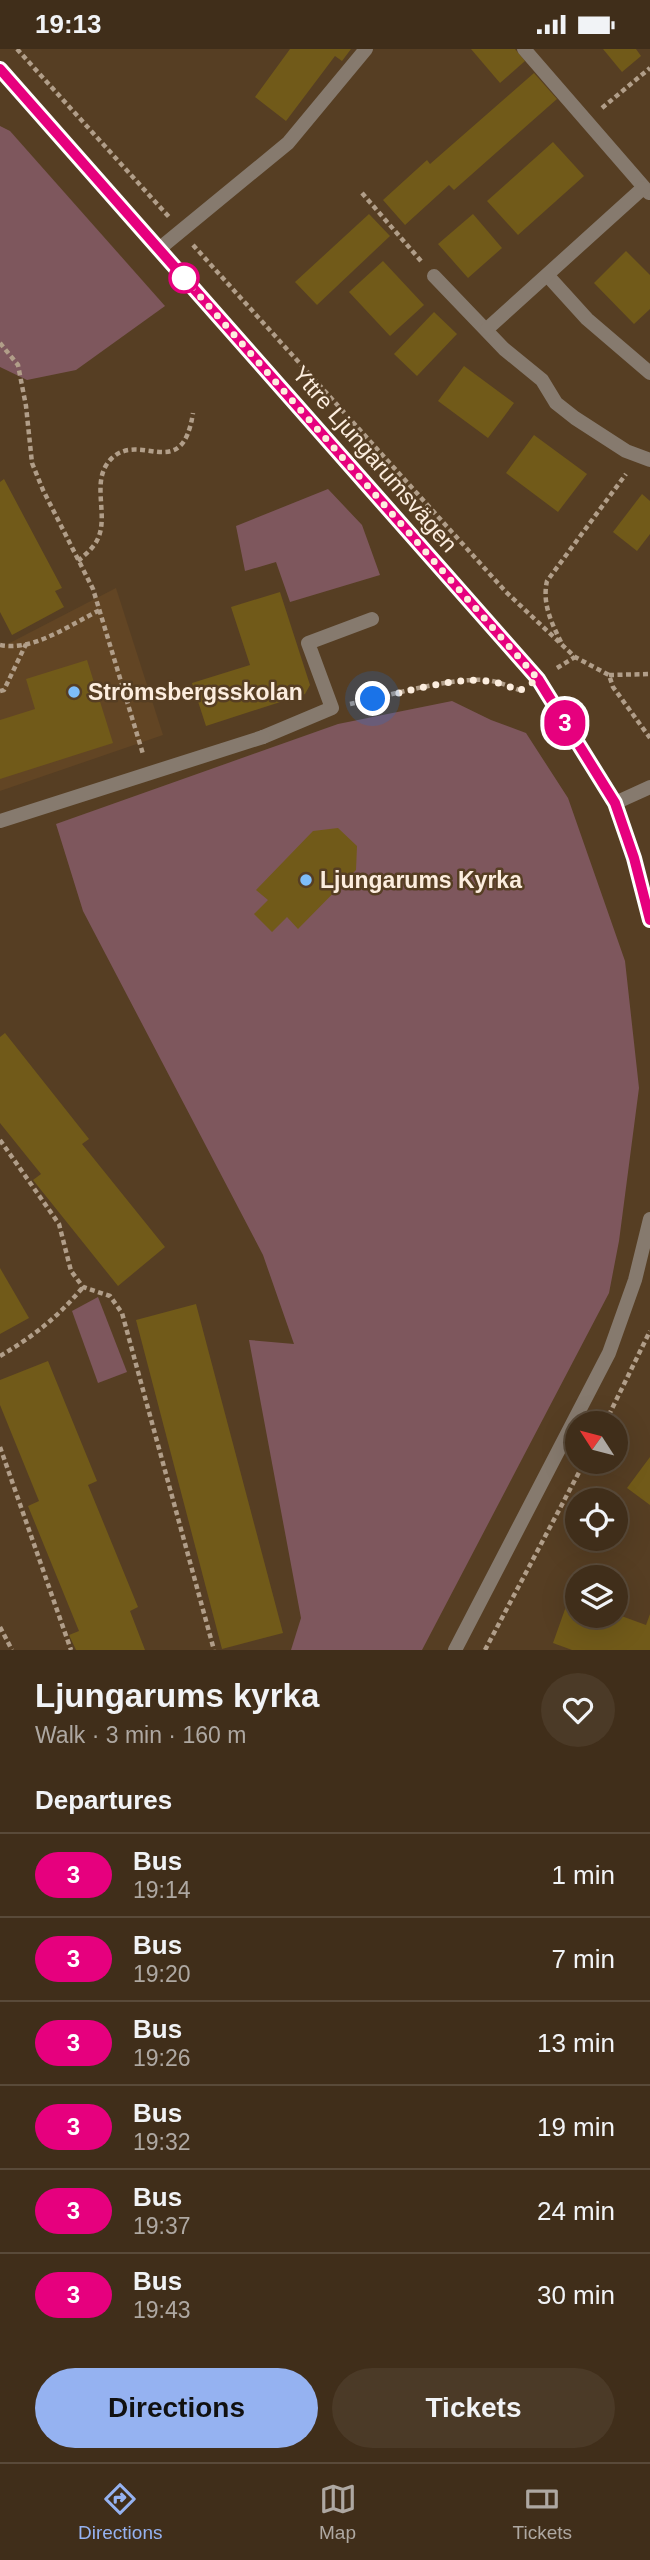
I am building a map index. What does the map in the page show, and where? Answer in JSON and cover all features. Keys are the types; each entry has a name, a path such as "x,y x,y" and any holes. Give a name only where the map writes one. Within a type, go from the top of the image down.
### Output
{"street":[{"path":"159,249 288,143 366,49"},
{"path":"487,329 646,191 524,49"},
{"name":"Yttre Ljungarumsvägen","path":"0,69 538,679 615,803 634,858 650,919"},
{"path":"434,276 504,349 542,380 556,403 575,418 626,451 645,457 650,442"},
{"path":"548,276 587,319 650,373"},
{"path":"0,821 262,737 332,708 308,643 372,619"},
{"path":"615,803 650,787"},
{"path":"455,1650 609,1353 635,1280 648,1237 650,1219"}],"path":[{"path":"17,49 506,592 575,657 609,675 650,674"},
{"path":"586,122 650,68"},
{"path":"362,193 434,276"},
{"path":"0,343 18,365 26,406 32,463 93,589 149,773"},
{"path":"78,561 90,550 99,535 103,469 114,456 130,449 164,454 176,448 187,438 193,413"},
{"path":"563,646 549,619 544,592 547,581 645,457"},
{"path":"0,645 36,641 100,610"},
{"path":"0,691 4,690 27,643"},
{"path":"332,708 438,685 485,680 519,691 575,657"},
{"path":"609,675 613,687 650,738"},
{"path":"0,1140 58,1224 71,1271 83,1287 110,1296 122,1313 214,1650"},
{"path":"0,1356 30,1339 65,1309 83,1287"},
{"path":"611,1411 650,1331"},
{"path":"0,1447 71,1650"},
{"path":"485,1650 578,1474"},
{"path":"0,1627 12,1650"}],"shaded area":[{"path":"0,126 10,131 165,306 76,370 27,380 0,367"},
{"path":"328,489 362,525 380,575 290,602 276,562 245,571 236,526"},
{"name":"Strömsbergsskolan","path":"116,588 163,735 0,791 0,648"},
{"path":"452,701 526,733 568,798 625,961 639,1088 619,1241 609,1293 422,1650 291,1650 301,1618 249,1340 294,1344 263,1255 83,911 56,824 338,724"},
{"path":"98,1297 127,1372 98,1383 72,1311"}],"building":[{"path":"290,49 351,49 342,61 335,56 286,121 255,97"},
{"path":"471,49 515,49 525,61 500,83"},
{"path":"603,49 636,49 641,56 622,72"},
{"path":"534,73 557,99 454,190 449,185 405,225 383,200 427,160 430,164"},
{"path":"553,142 584,176 518,235 487,201"},
{"path":"369,214 390,236 317,305 295,282"},
{"path":"473,214 502,248 468,278 438,244"},
{"path":"626,251 650,275 650,309 634,324 594,283"},
{"path":"383,261 424,305 390,336 349,292"},
{"path":"434,312 457,334 417,376 394,354"},
{"path":"464,366 514,403 488,438 438,401"},
{"path":"534,435 587,474 558,512 506,473"},
{"path":"4,479 62,588 55,591 64,607 12,635 0,612 0,482"},
{"path":"642,494 650,501 650,534 637,551 613,532"},
{"path":"280,592 310,685 305,694 206,726 192,683 250,665 231,607"},
{"path":"87,660 113,743 0,779 0,720 35,709 26,679"},
{"name":"Ljungarums Kyrka","path":"338,828 357,846 356,870 298,929 287,917 272,932 254,914 268,900 256,890 313,831"},
{"path":"5,1033 89,1139 82,1144 165,1247 118,1286 33,1180 41,1174 0,1123 0,1037"},
{"path":"0,1268 29,1318 0,1334"},
{"path":"196,1304 283,1633 222,1649 136,1320"},
{"path":"48,1361 97,1481 88,1485 138,1607 130,1611 145,1650 76,1650 69,1635 79,1631 28,1506 39,1501 0,1405 0,1380"},
{"path":"650,1457 650,1505 627,1488"},
{"path":"565,1609 565,1628 628,1628 628,1618 646,1625 650,1614 650,1650 572,1650 553,1643"}],"bus line":[{"name":"3","path":"0,69 538,679 615,803 634,858 650,920"}],"place":[{"name":"Strömsbergsskolan","path":"74,692"},
{"name":"Ljungarums Kyrka","path":"306,880"}],"route":[{"path":"184,278 538,679 519,691 485,680 438,685 373,699"}]}
